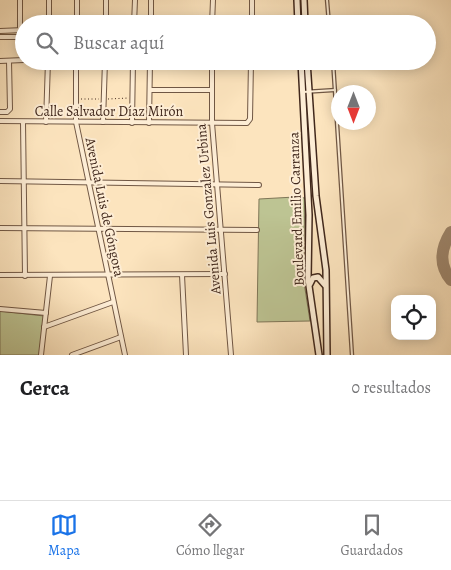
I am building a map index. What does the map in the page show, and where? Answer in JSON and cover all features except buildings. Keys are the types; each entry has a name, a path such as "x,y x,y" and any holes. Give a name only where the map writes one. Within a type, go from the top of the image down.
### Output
{"street":[{"path":"20,0 21,15"},
{"path":"49,0 49,15"},
{"path":"77,0 77,15"},
{"path":"106,0 106,15"},
{"path":"134,15 135,0"},
{"path":"151,0 151,15"},
{"path":"212,15 213,0"},
{"path":"252,0 252,15"},
{"path":"297,0 298,15"},
{"path":"304,0 305,15"},
{"path":"0,31 15,30"},
{"path":"0,37 15,37"},
{"path":"0,61 15,61"},
{"path":"0,112 7,112 10,109 9,61"},
{"path":"46,122 48,70"},
{"name":"Avenida Luis de Góngora","path":"76,70 76,122 125,355"},
{"path":"104,122 105,70"},
{"path":"132,122 133,70"},
{"path":"149,123 150,70"},
{"name":"Avenida Luis Gonzalez Urbina","path":"212,70 212,123 231,355"},
{"name":"Calle Salvador Díaz Mirón","path":"0,122 247,123 250,119 251,70"},
{"name":"Boulevard Emilio Carranza","path":"302,70 326,270 326,355"},
{"name":"Boulevard Emilio Carranza","path":"307,70 308,252 310,291 319,355"},
{"path":"150,90 211,90"},
{"path":"23,122 25,276"},
{"path":"0,181 259,185"},
{"path":"0,228 257,230"},
{"path":"0,275 225,274"},
{"path":"182,275 186,355"},
{"path":"41,355 50,276"},
{"path":"310,291 311,281 314,277 322,280 326,288"},
{"path":"44,327 113,302"},
{"path":"0,309 46,313"},
{"path":"72,355 122,337"}],"lane":[{"path":"327,0 328,15"},
{"path":"334,70 335,85"},
{"path":"306,92 331,90"},
{"path":"338,130 352,355"}],"green space":[{"path":"305,198 303,276 310,321 257,322 259,199"},
{"path":"0,311 44,316 39,355 0,355"}],"taxiway":[{"path":"451,232 442,256 444,268 451,280"}]}
